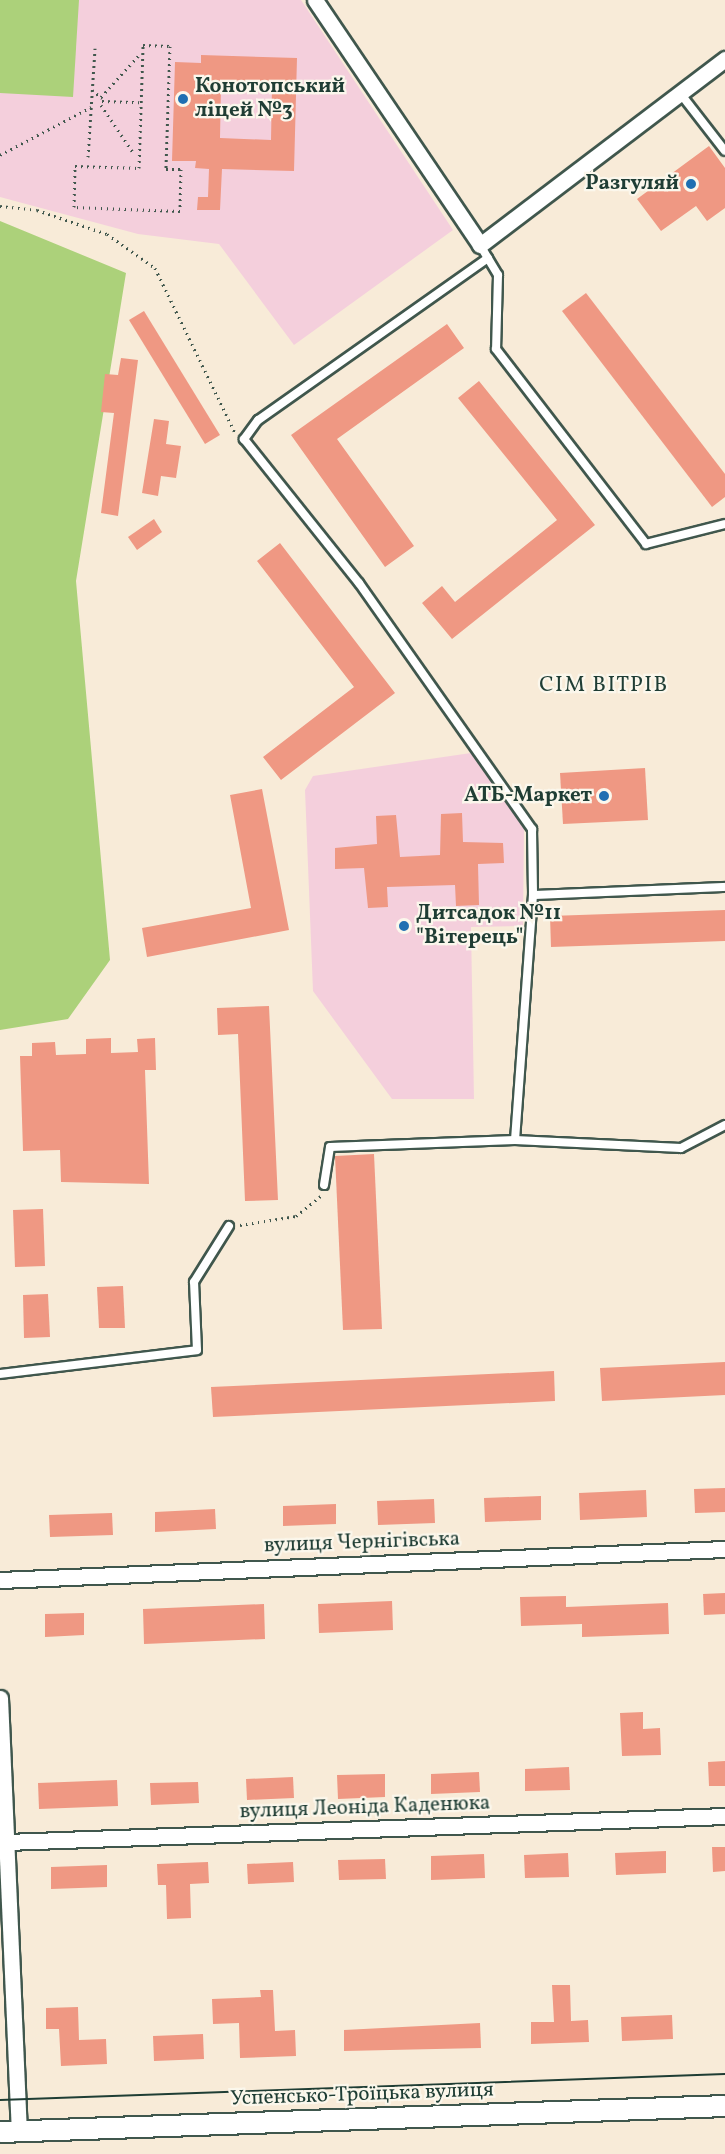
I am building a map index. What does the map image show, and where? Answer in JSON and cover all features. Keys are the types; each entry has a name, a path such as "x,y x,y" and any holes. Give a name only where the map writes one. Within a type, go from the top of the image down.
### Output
{"street":[{"path":"315,0 484,252 725,58"},
{"name":"вулиця Чернігівська","path":"0,1580 725,1549"},
{"path":"0,1698 6,1842 4,1876 9,2132"},
{"name":"вулиця Леоніда Каденюка","path":"6,1842 725,1816"},
{"name":"Успенсько-Троїцька вулиця","path":"9,2132 725,2106"}],"lane":[{"path":"680,93 725,152"},
{"path":"515,1140 533,895 532,829 359,583 244,439 258,420 484,252 498,275 496,349 645,544 725,524"},
{"path":"533,895 725,887"},
{"path":"324,1185 330,1148 515,1140 681,1148 725,1125"},
{"path":"0,1374 197,1350 194,1282 230,1226"}],"path":[{"path":"143,45 170,46 166,169 181,169 180,211 74,207 75,166 139,168 143,45"},
{"path":"88,157 95,48"},
{"path":"0,155 91,109 101,101 140,54"},
{"path":"92,90 134,154"},
{"path":"101,101 139,102"},
{"path":"0,206 38,210 107,234 155,268 226,417 244,439"},
{"path":"230,1226 296,1216 319,1201 324,1185"}],"shaded area":[{"name":"Конотопський ліцей №3","path":"0,0 301,0 453,230 294,345 219,244 138,234 0,197"},
{"name":"Дитсадок №11 \"Вітерець\"","path":"471,753 524,827 523,926 471,927 474,1099 392,1099 313,991 305,790 313,776"}],"green space":[{"path":"0,0 79,0 73,97 0,93"},
{"path":"0,221 126,273 76,581 110,960 68,1019 0,1030"}],"building":[{"path":"201,55 297,58 294,171 222,169 220,210 197,210 198,197 208,197 209,169 195,168 196,161 172,161 175,62 201,63","holes":["221,85 272,86 271,140 220,138"]},
{"name":"Разгуляй","path":"709,146 725,168 725,208 707,221 696,206 661,231 637,199"},
{"path":"586,293 725,474 725,497 712,507 562,311"},
{"path":"144,311 220,435 205,444 129,320"},
{"path":"447,324 464,348 337,439 414,546 385,567 291,435"},
{"path":"121,358 138,360 118,516 101,513 114,413 101,412 105,374 118,375"},
{"path":"479,381 595,525 452,639 422,603 442,586 455,602 557,520 458,398"},
{"path":"154,419 169,421 166,444 181,446 176,478 161,476 158,496 142,493"},
{"path":"154,519 162,532 137,550 128,537"},
{"path":"280,543 395,693 281,780 263,757 354,687 257,561"},
{"name":"АТБ-Маркет","path":"645,768 648,820 563,824 560,773"},
{"path":"262,789 289,930 147,957 142,928 251,908 230,795"},
{"path":"462,813 463,842 503,843 504,863 478,864 479,905 456,906 455,885 387,887 388,907 368,908 364,868 335,869 335,848 377,844 376,816 396,815 400,857 440,855 441,814"},
{"path":"725,910 725,941 551,947 550,916"},
{"path":"269,1006 278,1200 245,1201 238,1034 218,1035 217,1008"},
{"path":"111,1038 111,1053 138,1052 137,1039 155,1038 156,1070 145,1070 149,1184 61,1182 60,1150 23,1151 20,1056 32,1056 32,1043 55,1042 56,1055 86,1054 86,1039"},
{"path":"374,1154 382,1329 343,1330 335,1156"},
{"path":"43,1209 45,1266 15,1267 13,1210"},
{"path":"123,1286 125,1328 99,1328 97,1287"},
{"path":"48,1294 50,1337 24,1338 23,1295"},
{"path":"725,1362 725,1395 602,1401 600,1368"},
{"path":"554,1371 555,1401 213,1417 211,1387"},
{"path":"725,1488 725,1512 695,1513 694,1489"},
{"path":"646,1490 647,1517 580,1520 579,1493"},
{"path":"541,1496 541,1520 485,1522 484,1498"},
{"path":"434,1499 435,1523 378,1525 377,1501"},
{"path":"336,1504 336,1524 283,1526 283,1506"},
{"path":"215,1509 216,1529 155,1532 155,1512"},
{"path":"112,1513 113,1535 50,1537 49,1515"},
{"path":"725,1593 725,1614 704,1615 703,1594"},
{"path":"566,1596 566,1607 668,1603 669,1634 582,1637 582,1624 521,1626 520,1597"},
{"path":"392,1601 393,1630 319,1633 318,1604"},
{"path":"264,1604 265,1639 144,1644 143,1609"},
{"path":"84,1613 84,1635 45,1637 45,1614"},
{"path":"643,1712 643,1729 660,1728 661,1755 622,1756 620,1713"},
{"path":"725,1761 725,1786 709,1786 708,1762"},
{"path":"569,1767 570,1790 525,1791 525,1769"},
{"path":"479,1772 480,1792 431,1794 431,1774"},
{"path":"385,1774 385,1797 338,1799 337,1775"},
{"path":"293,1777 294,1798 247,1800 246,1779"},
{"path":"117,1780 118,1806 39,1809 38,1783"},
{"path":"198,1782 199,1803 151,1805 150,1783"},
{"path":"712,1847 725,1847 725,1871 713,1872"},
{"path":"666,1851 666,1873 616,1875 615,1853"},
{"path":"568,1853 569,1877 525,1878 524,1855"},
{"path":"484,1854 485,1878 431,1880 431,1856"},
{"path":"385,1859 386,1879 339,1880 338,1860"},
{"path":"208,1862 209,1883 190,1884 191,1918 167,1919 166,1885 158,1885 157,1864"},
{"path":"293,1862 294,1882 248,1884 247,1864"},
{"path":"107,1865 107,1887 51,1889 51,1867"},
{"path":"552,1985 570,1985 571,2021 588,2020 589,2042 531,2044 531,2022 554,2022"},
{"path":"260,1990 273,1990 275,2031 295,2030 296,2056 240,2058 239,2023 213,2024 212,1999 261,1997"},
{"path":"78,2007 79,2040 106,2039 107,2064 61,2066 59,2029 46,2029 46,2008"},
{"path":"672,2015 673,2039 622,2041 621,2017"},
{"path":"480,2023 481,2048 344,2051 344,2030"},
{"path":"203,2034 204,2059 154,2061 153,2036"}],"tram line":[{"path":"0,2100 725,2074"}],"place":[{"name":"Конотопський ліцей №3","path":"183,99"},
{"name":"Разгуляй","path":"691,184"},
{"name":"АТБ-Маркет","path":"604,796"},
{"name":"Дитсадок №11 \"Вітерець\"","path":"404,926"}],"district":[{"name":"СІМ ВІТРІВ","path":"604,686"}]}
